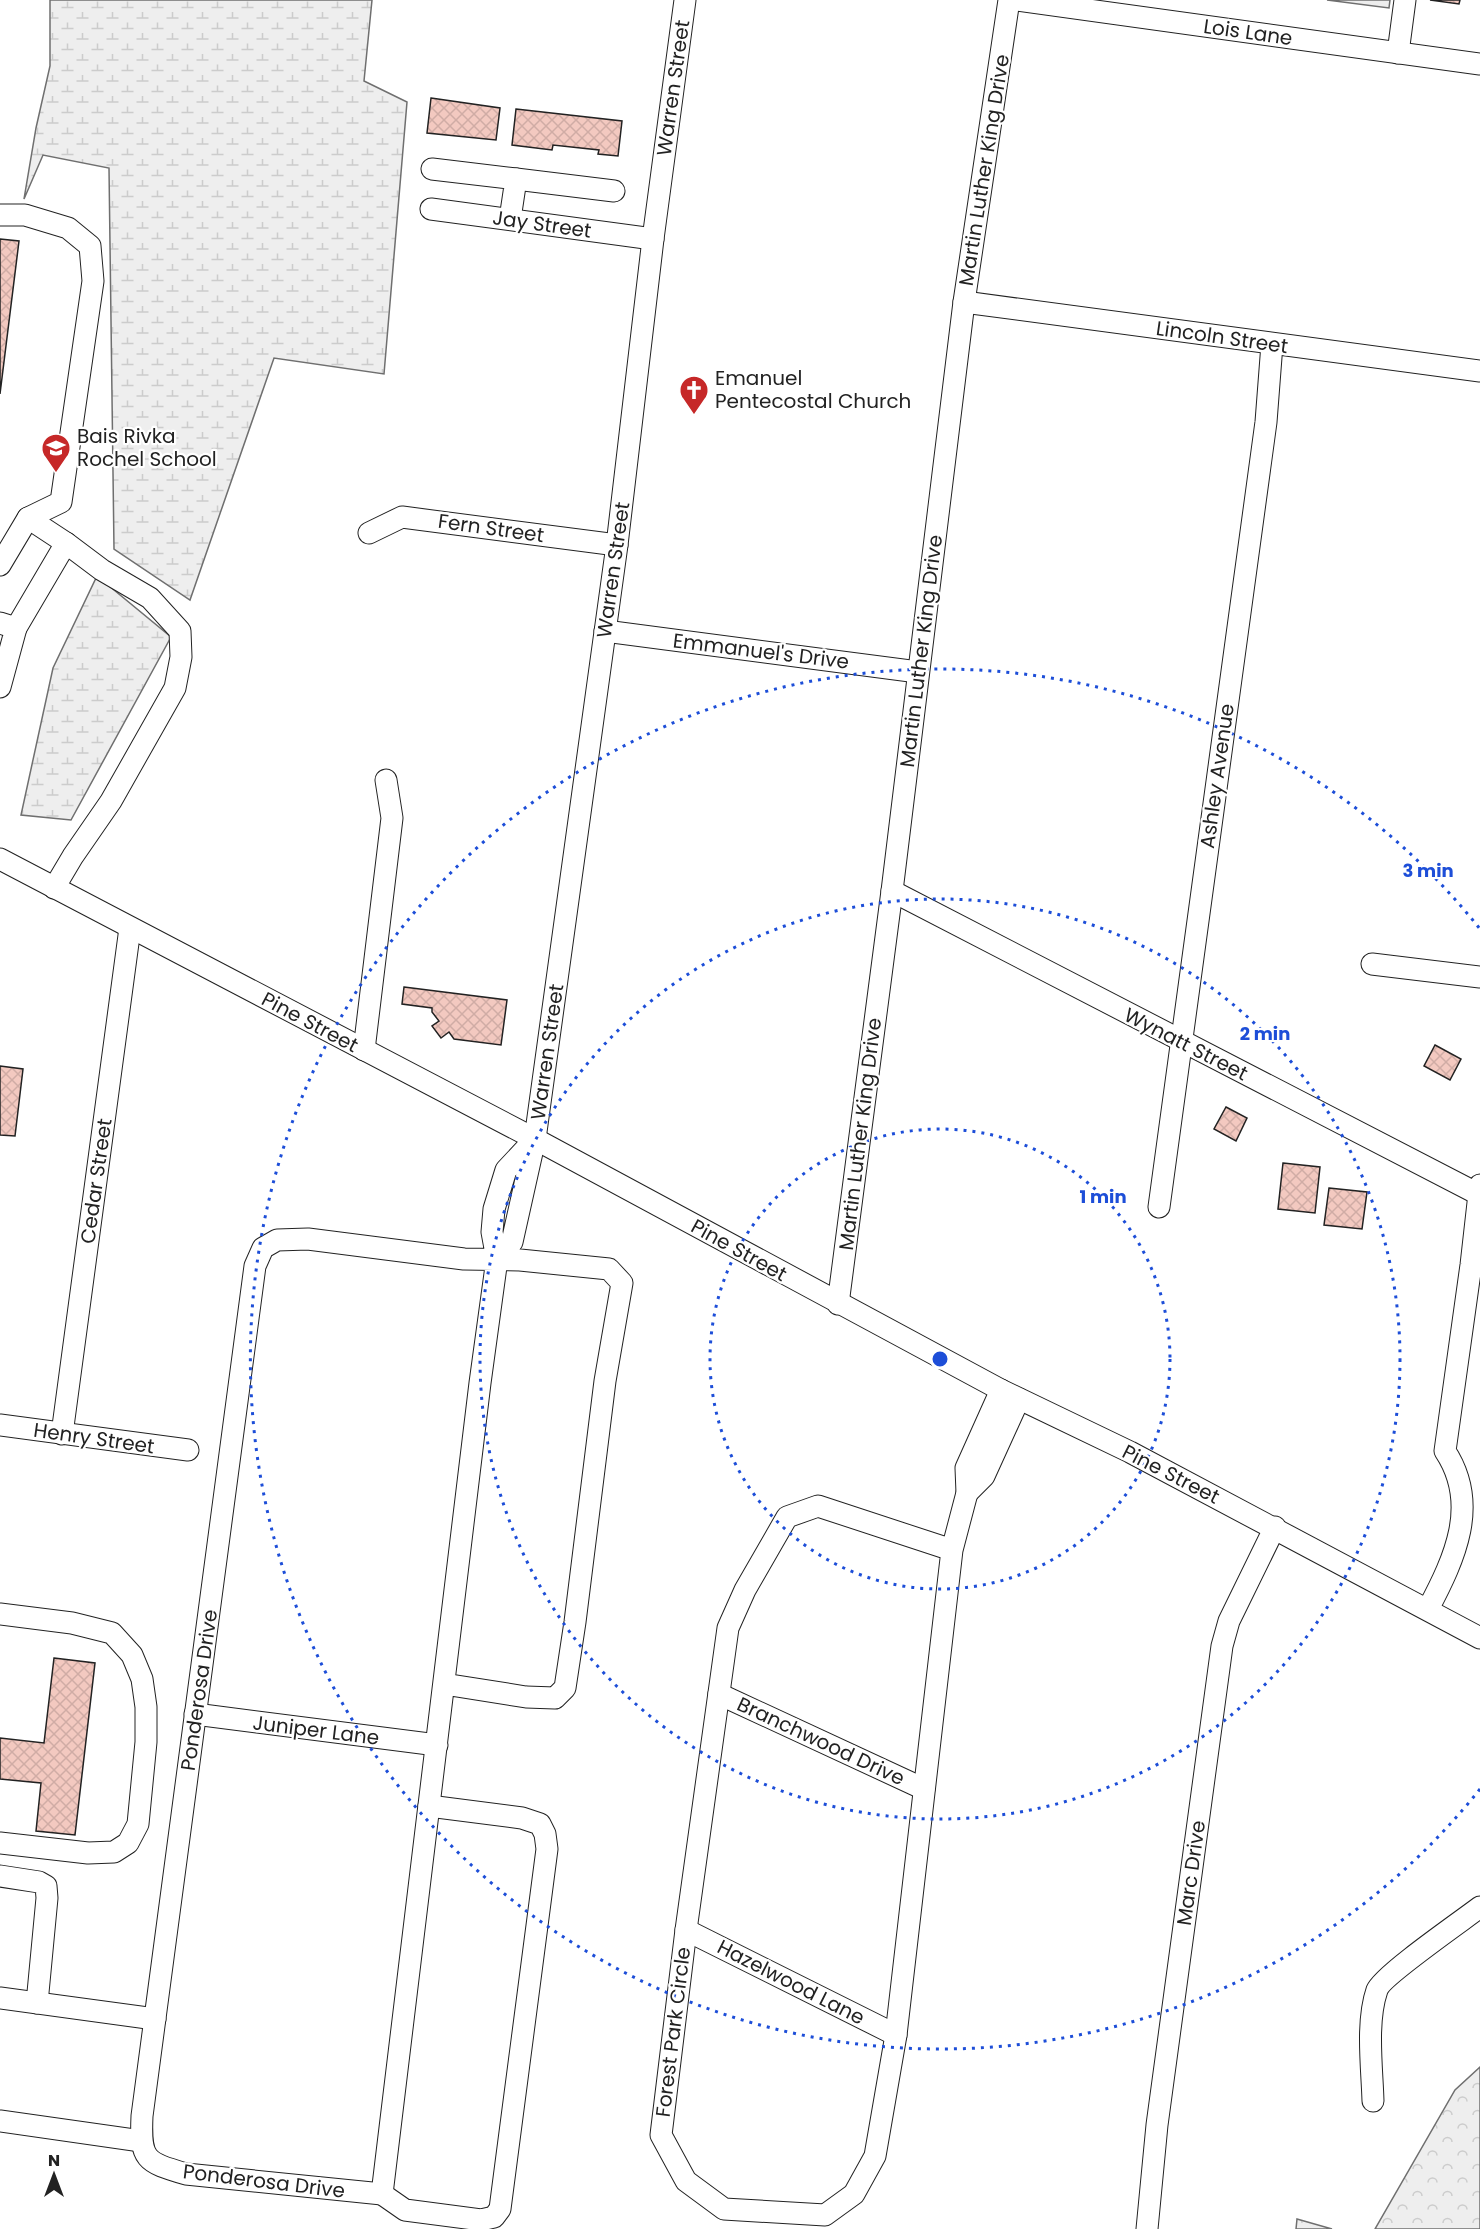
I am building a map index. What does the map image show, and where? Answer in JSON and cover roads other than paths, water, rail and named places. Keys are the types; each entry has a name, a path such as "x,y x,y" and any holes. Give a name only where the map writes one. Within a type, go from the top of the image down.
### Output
{"street":[{"name":"Warren Street","path":"535,1139 616,545 685,0"},
{"name":"Martin Luther King Drive","path":"838,1304 892,891 964,302 1009,0"},
{"name":"Lois Lane","path":"1016,0 1115,7 1480,64"},
{"path":"1398,53 1405,0"},
{"path":"432,169 614,191"},
{"path":"510,219 516,179"},
{"name":"Jay Street","path":"431,209 653,239"},
{"path":"0,215 25,215 68,228 90,246 93,281 61,502 28,518 0,565"},
{"name":"Lincoln Street","path":"964,302 1480,371"},
{"name":"Ashley Avenue","path":"1159,1207 1266,422 1272,344"},
{"name":"Fern Street","path":"369,533 402,517 616,545"},
{"path":"28,518 102,570 150,598 180,632 181,657 175,688 111,801 73,855 54,888"},
{"path":"0,687 8,625 66,543"},
{"name":"Emmanuel's Drive","path":"604,631 918,672"},
{"path":"364,1050 392,818 386,780"},
{"name":"Pine Street","path":"0,859 535,1139 1010,1395 1130,1452 1275,1527 1480,1638"},
{"name":"Wynatt Street","path":"892,891 1180,1041 1480,1192"},
{"name":"Cedar Street","path":"62,1434 130,928"},
{"path":"1372,964 1480,977"},
{"path":"429,1806 522,1818 540,1824 545,1834 547,1849 500,2209 494,2217 481,2220 405,2210 382,2194 429,1806 437,1745 444,1684 497,1259 512,1242 535,1139"},
{"path":"1428,1609 1451,1564 1465,1526 1465,1501 1461,1476 1445,1451 1480,1192"},
{"name":"Ponderosa Drive","path":"382,2194 186,2174 159,2166 145,2156 141,2142 142,2116 255,1266 263,1248 277,1240 308,1239 464,1259 497,1259 609,1269 622,1282 605,1381 565,1688 555,1698 444,1684"},
{"name":"Forest Park Circle","path":"952,1550 818,1506 787,1517 745,1590 728,1628 686,1930 661,2135 686,2181 724,2208 825,2215 854,2194 875,2156 896,2035 952,1550 967,1493 966,1468 1010,1395"},
{"name":"Henry Street","path":"0,1425 188,1450"},
{"name":"Marc Drive","path":"1147,2229 1159,2113 1222,1646 1229,1621 1275,1527"},
{"path":"0,1614 72,1623 112,1633 120,1639 132,1655 142,1679 146,1707 146,1742 138,1824 128,1843 114,1852 88,1853 0,1843"},
{"name":"Branchwood Drive","path":"719,1694 924,1789"},
{"name":"Juniper Lane","path":"195,1714 437,1745"},
{"path":"0,1876 39,1882 46,1886 47,1898 37,2003"},
{"path":"1373,2101 1371,2027 1377,1988 1394,1971 1480,1906"},
{"name":"Hazelwood Lane","path":"686,1930 896,2035"},
{"path":"0,1998 155,2019"},
{"path":"0,2121 141,2142"}],"place":[{"name":"Emanuel Pentecostal Church","path":"694,416"},
{"name":"Bais Rivka Rochel School","path":"56,474"}]}
